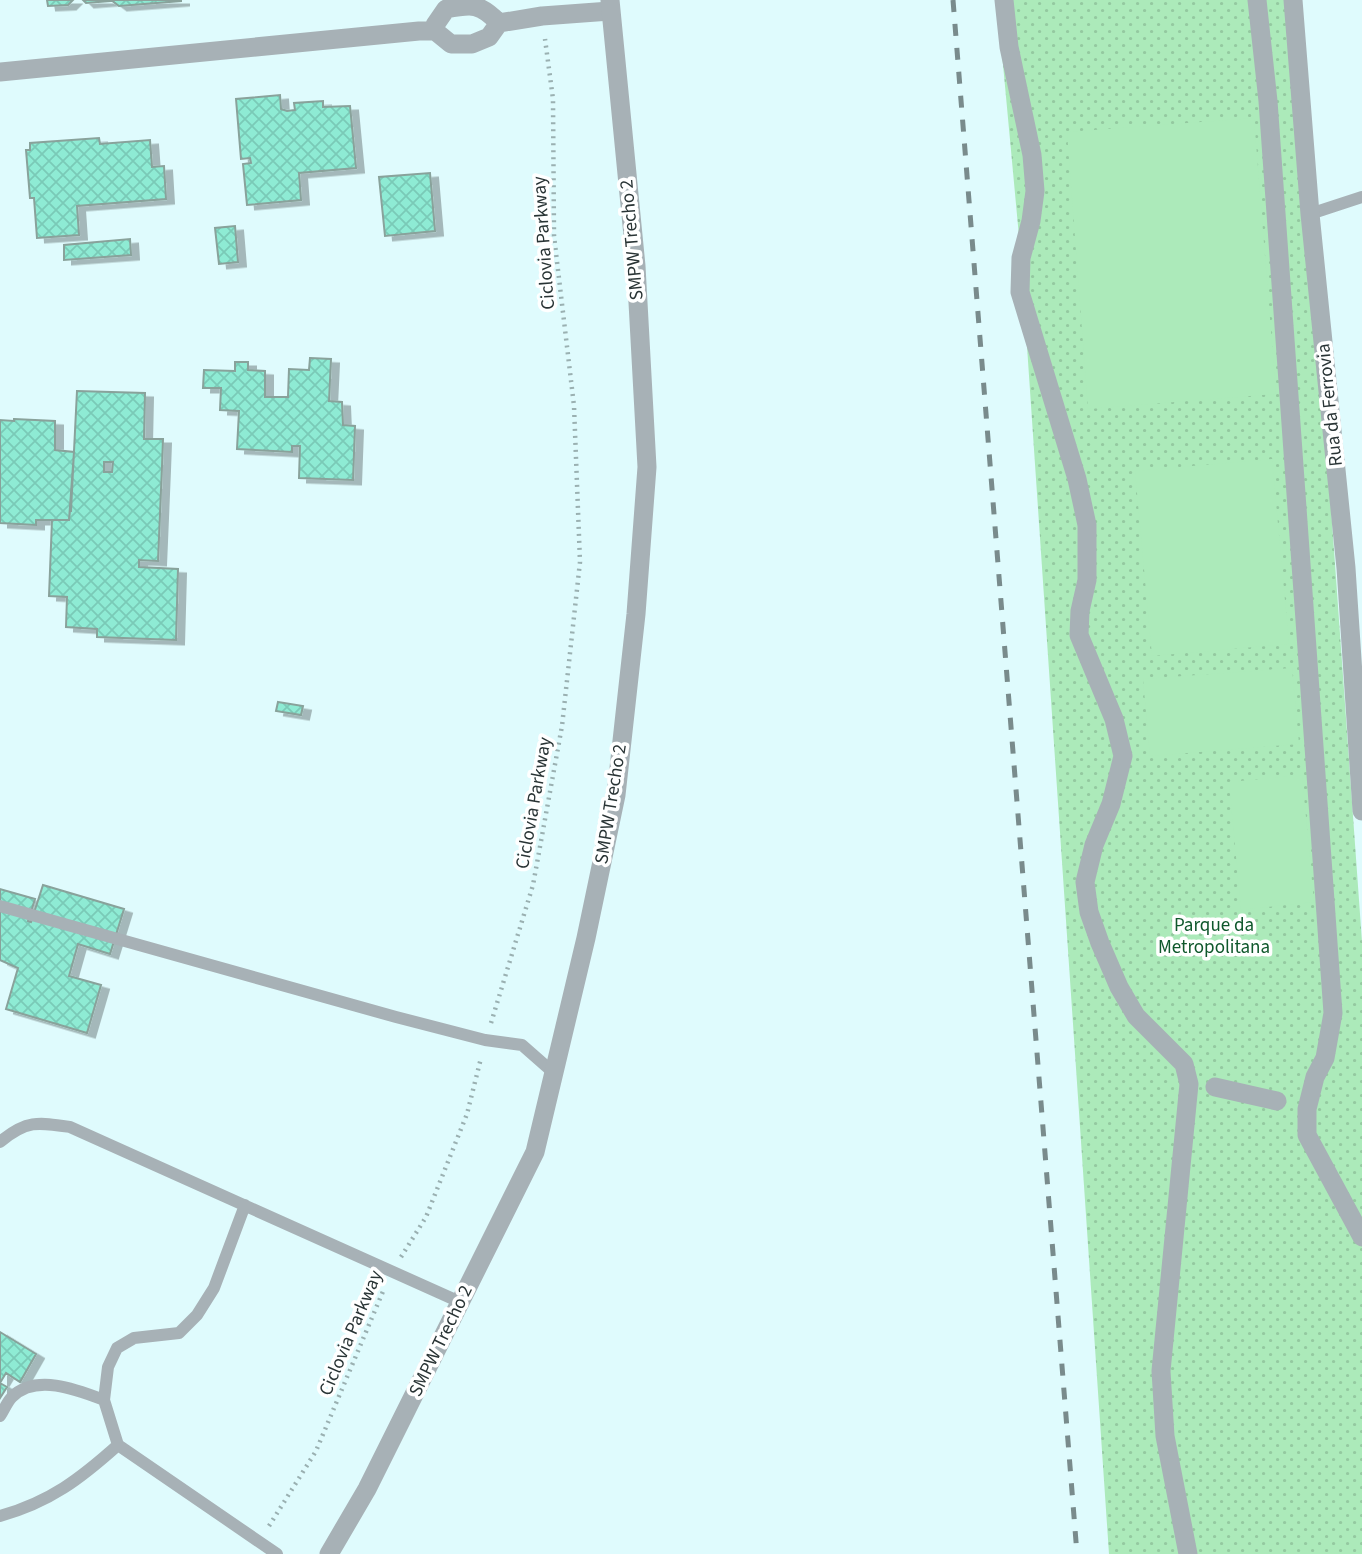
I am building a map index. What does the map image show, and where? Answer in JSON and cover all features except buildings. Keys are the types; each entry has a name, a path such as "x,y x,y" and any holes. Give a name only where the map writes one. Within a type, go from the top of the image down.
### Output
{"street":[{"path":"1004,0 1009,47 1032,155 1035,191 1031,221 1021,258 1020,292 1077,479 1087,525 1087,580 1080,611 1079,635 1114,719 1122,757 1111,804 1094,845 1085,882 1089,912 1100,943 1136,1016 1184,1064 1189,1084 1161,1371 1165,1436 1188,1554"},
{"path":"1257,0 1270,129 1333,1013 1325,1058 1315,1077 1307,1109 1307,1135 1362,1237"},
{"name":"Rua da Ferrovia","path":"1293,0 1310,214 1354,567 1362,808"},
{"path":"435,31 435,24 446,9 471,4 488,11 499,23"},
{"path":"0,72 435,31 451,44 472,44 489,37 499,23 610,5"},
{"name":"SMPW Trecho 2","path":"329,1554 367,1489 535,1152 555,1074 616,795 636,614 647,467 636,266 610,5"},
{"path":"1215,1087 1277,1101"}],"lane":[{"path":"1310,214 1362,197"},
{"path":"0,906 485,1040 522,1045 555,1074"},
{"path":"0,1142 13,1132 37,1122 70,1127 460,1302"},
{"path":"244,1205 214,1287 197,1315 179,1333 134,1338 117,1348 108,1367 104,1400 118,1445 277,1554"},
{"path":"0,1416 12,1396 31,1387 54,1384 75,1388 104,1400"},
{"path":"0,1516 57,1493 83,1476 118,1445"}],"path":[{"name":"Ciclovia Parkway","path":"259,1542 316,1451 392,1272 426,1217 467,1114 485,1040 533,885 562,726 580,562 574,406 554,236 552,99 542,16"}],"green space":[{"name":"Parque da Metropolitana","path":"997,0 1287,0 1310,214 1362,942 1362,1554 1109,1554 1021,258"},
{"path":"1254,118 1276,394 1088,409 1067,132"},
{"path":"1272,459 1289,644 1152,656 1135,471"},
{"path":"1292,668 1299,744 1150,756 1143,679"},
{"path":"1302,775 1314,902 1241,910 1229,782"}],"railway":[{"path":"953,0 1077,1554"}]}
